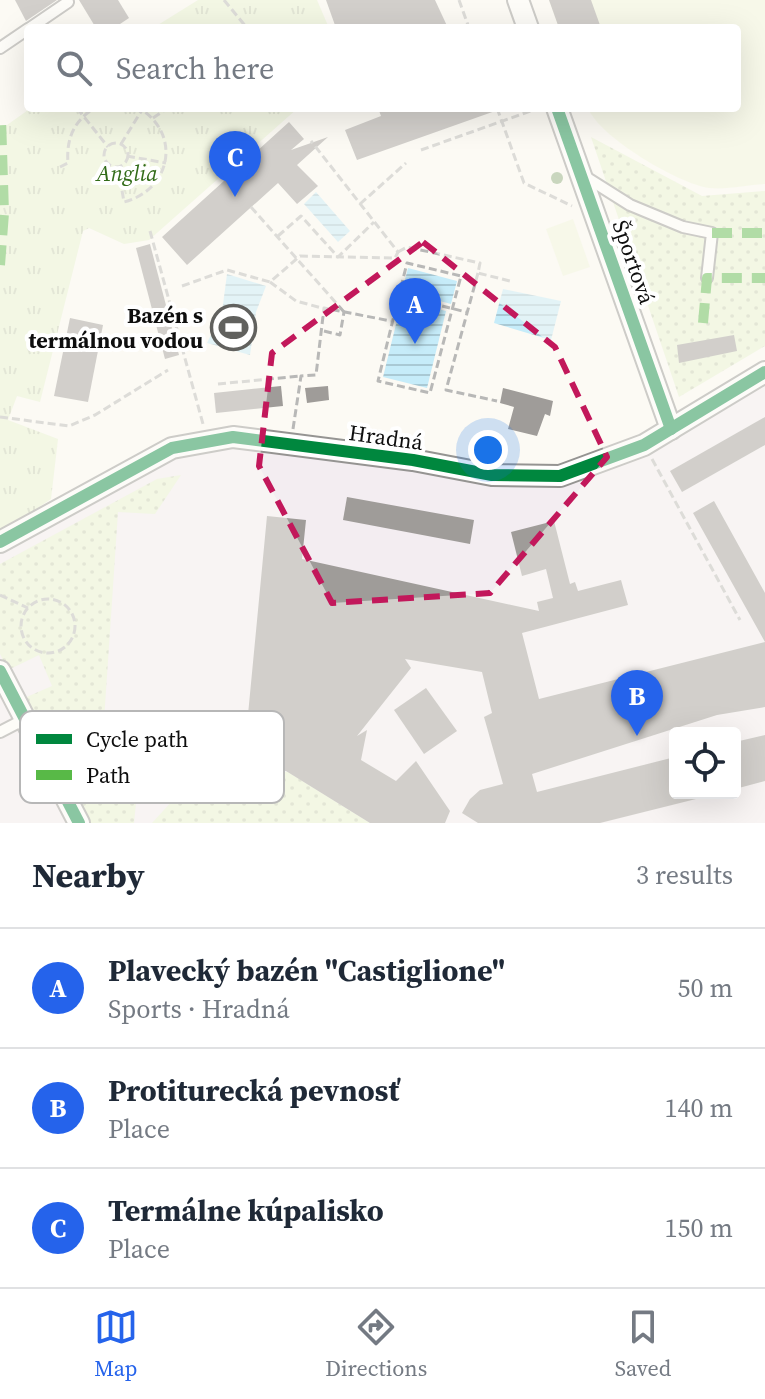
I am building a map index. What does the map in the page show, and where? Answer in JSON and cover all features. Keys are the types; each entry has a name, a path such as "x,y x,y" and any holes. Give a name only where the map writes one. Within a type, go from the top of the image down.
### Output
{"street":[{"path":"518,0 527,24"},
{"name":"Športová","path":"558,112 671,429"},
{"name":"Hradná","path":"0,542 172,448 233,437 413,460 492,475 560,476 644,445 765,372"},
{"path":"0,671 21,711"},
{"path":"69,803 79,823"}],"lane":[{"path":"36,24 68,2"},
{"path":"0,48 24,32"},
{"path":"582,176 630,205 683,227 712,233 707,278"},
{"path":"0,732 20,722"}],"path":[{"path":"224,0 244,24"},
{"path":"459,0 468,24"},
{"path":"80,112 108,147"},
{"path":"60,167 68,163 69,138 89,112"},
{"path":"121,145 138,112"},
{"path":"118,167 124,202 147,193 156,184 166,163 164,137 153,118 144,112"},
{"path":"153,118 162,112"},
{"path":"499,112 524,183 581,211"},
{"path":"421,150 528,112"},
{"path":"311,141 398,252"},
{"path":"108,147 121,145"},
{"path":"121,145 127,156"},
{"path":"108,147 104,157 106,163 118,167 123,165 127,156"},
{"path":"127,156 166,163"},
{"path":"360,204 406,163"},
{"path":"220,164 230,173"},
{"path":"251,207 344,312"},
{"path":"278,236 301,216 338,257"},
{"path":"338,257 374,222"},
{"path":"150,231 205,431"},
{"path":"270,282 297,258 395,258 407,247 480,263 446,390 497,401"},
{"path":"407,263 461,276 453,309 430,393 378,381 407,263"},
{"path":"182,286 227,270 270,282 296,301 392,321"},
{"path":"478,273 510,281"},
{"path":"399,295 466,312"},
{"path":"324,308 319,331 340,335 344,312"},
{"path":"218,384 316,375 324,331"},
{"path":"0,417 69,426 95,415 168,370"},
{"path":"293,426 301,376"},
{"path":"644,445 740,620"},
{"path":"0,595 28,608"},
{"path":"44,599 54,600 70,609 76,626 69,644 53,653 43,652 27,643 21,626 28,608 44,599"}],"highlighted area":[{"path":"423,242 555,347 607,457 490,593 332,603 259,466 272,353"}],"shaded area":[{"path":"765,372 765,823 0,823 0,542 172,448 233,437 560,476 628,454"}],"green space":[{"path":"198,0 317,0 327,24 159,24"},
{"path":"549,0 765,0 765,184 709,188 679,178 623,145 590,112 741,112 741,24 558,24"},
{"name":"Anglia","path":"25,112 293,112 149,240 124,244 89,228 83,231 40,402 17,396 8,420 58,439 51,499 10,527 0,530 0,130"},
{"path":"591,137 702,196 765,191 765,346 679,397"},
{"path":"573,219 590,267 563,276 546,229"},
{"path":"181,475 155,514 118,512 105,711 28,711 22,699 52,686 39,655 8,670 0,654 0,564 157,479"},
{"path":"284,772 370,823 152,823 170,803 284,803"},
{"path":"76,803 136,803 134,823 86,823"}],"water":[{"path":"316,192 350,231 338,242 304,204"},
{"path":"408,268 457,281 451,304 402,291"},
{"name":"Bazén s termálnou vodou","path":"227,274 266,286 256,312 250,355 207,343 222,312"},
{"path":"503,289 561,301 551,340 494,323"},
{"path":"402,300 446,311 427,388 383,377"}],"building":[{"path":"15,0 57,0 26,21"},
{"path":"79,0 118,0 129,18 120,24 94,24"},
{"path":"326,0 435,0 446,24 335,24"},
{"path":"549,0 591,0 600,24 558,24"},
{"path":"380,112 492,112 357,160 345,130 381,116"},
{"path":"289,122 304,139 291,150 328,137 297,165 318,186 297,204 278,183 187,265 162,237"},
{"path":"150,244 179,355 165,359 136,248"},
{"path":"70,318 103,325 88,402 54,396"},
{"path":"734,335 737,351 679,363 677,345"},
{"path":"281,386 283,406 216,413 214,393"},
{"path":"328,386 329,400 307,403 305,388"},
{"path":"503,388 553,401 550,416 545,414 537,436 508,429 514,407 500,403"},
{"path":"765,417 765,445 682,492 670,471"},
{"path":"347,497 474,520 470,544 343,520"},
{"path":"714,501 765,593 765,642 693,513"},
{"path":"267,516 306,520 302,559 539,611 537,602 553,598 546,569 522,576 511,532 554,521 570,584 575,582 578,591 621,580 628,605 522,633 539,699 765,642 765,707 669,727 669,730 532,774 537,792 669,759 669,799 696,799 600,823 478,823 462,813 480,790 503,784 484,717 492,713 482,672 405,659 411,668 357,736 367,730 361,760 396,781 416,761 450,811 445,823 370,823 284,771 284,711 248,711"},
{"path":"426,688 457,731 424,754 394,710"},
{"path":"765,735 765,781 741,787 741,741"}],"marked path":[{"path":"0,265 4,213 1,118"},
{"path":"712,233 765,233"},
{"path":"703,323 707,278 765,278"}],"cycle path":[{"path":"558,112 671,429"},
{"path":"0,542 172,448 233,437 413,460 492,475 560,476 644,445 765,372"},
{"path":"0,671 21,711"},
{"path":"69,803 79,823"}],"place":[{"name":"Termálne kúpalisko","path":"235,197"},
{"name":"Bazén s termálnou vodou","path":"234,328"},
{"name":"Plavecký bazén \"Castiglione\"","path":"415,344"},
{"name":"Protiturecká pevnosť","path":"637,736"}]}
